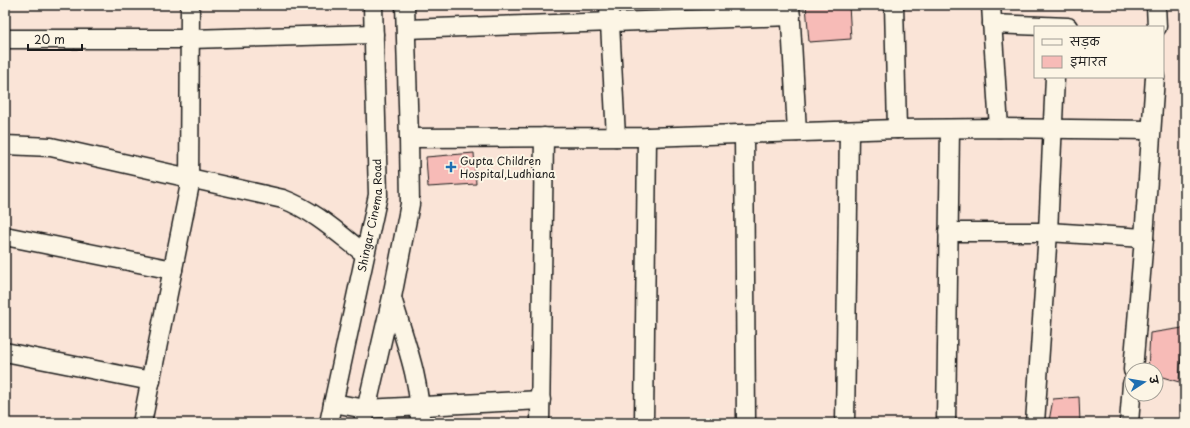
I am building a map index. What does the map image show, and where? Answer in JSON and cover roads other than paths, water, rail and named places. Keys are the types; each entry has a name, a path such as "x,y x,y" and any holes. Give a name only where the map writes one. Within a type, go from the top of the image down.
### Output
{"street":[{"path":"142,423 189,189 190,5"},
{"name":"Shingar Cinema Road","path":"329,423 378,195 373,5"},
{"path":"364,416 392,297 410,204 405,5"},
{"path":"894,5 897,129"},
{"path":"991,5 999,128"},
{"path":"1156,5 1157,26"},
{"path":"406,29 609,13 791,10 797,132"},
{"path":"609,13 616,137"},
{"path":"992,24 1035,26"},
{"path":"5,39 190,40 374,34"},
{"path":"1035,423 1048,232 1055,78"},
{"path":"1134,362 1155,78"},
{"path":"409,138 647,137 797,132 849,132 897,129 999,128 1151,130"},
{"path":"946,423 950,129"},
{"path":"845,423 849,132"},
{"path":"744,134 746,423"},
{"path":"540,423 544,137"},
{"path":"644,423 647,137"},
{"path":"5,145 51,147 283,199 299,205 315,215 365,254"},
{"path":"948,232 1048,232 1144,238"},
{"path":"5,236 173,270"},
{"path":"392,297 416,378 420,415"},
{"path":"5,352 151,381"},
{"path":"333,403 364,416 399,408 420,415 541,400"},
{"path":"1129,423 1131,402"}],"place":[{"name":"Gupta Children Hospital,Ludhiana","path":"451,167"}]}
